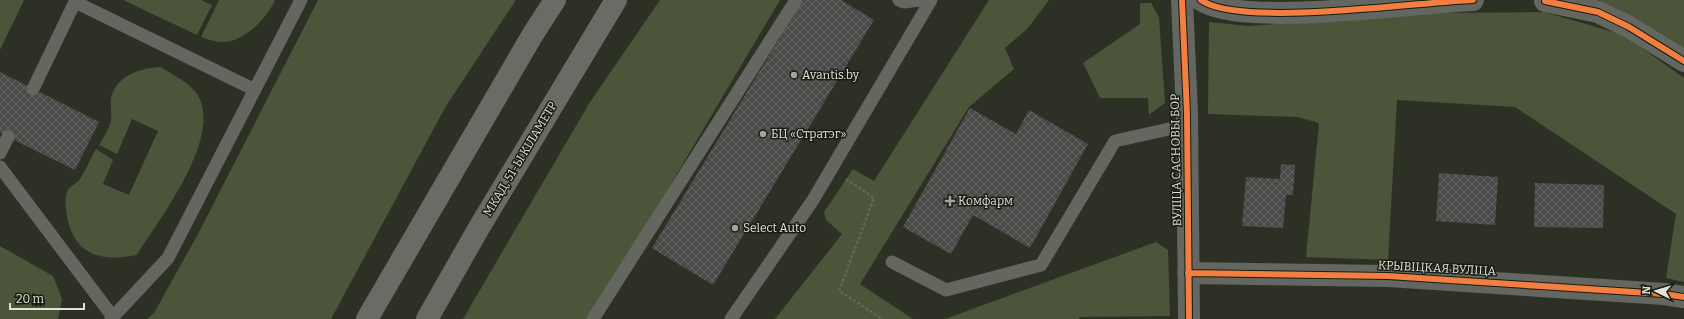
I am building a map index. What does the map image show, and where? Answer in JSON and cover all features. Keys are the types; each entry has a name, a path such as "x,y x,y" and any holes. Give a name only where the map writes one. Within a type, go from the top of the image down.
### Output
{"highway":[{"path":"367,319 555,0"},
{"name":"МКАД, 51-Ы КІЛАМЕТР","path":"427,319 480,226 616,0"}],"street":[{"name":"ВУЛІЦА САСНОВЫ БОР","path":"1182,0 1187,125 1189,319"},
{"path":"1201,0 1206,4 1246,13 1360,9 1473,0"},
{"path":"1541,0 1598,12 1629,27 1684,61"},
{"name":"КРЫВІЦКАЯ ВУЛІЦА","path":"1188,273 1388,276 1656,293 1684,297"}],"lane":[{"path":"0,167 112,318 168,258 301,0"},
{"path":"593,319 796,0"},
{"path":"899,0 904,2 918,0"},
{"path":"731,319 813,200 931,0"},
{"path":"33,89 74,1 255,90"},
{"path":"892,262 946,290 1041,265 1115,141 1187,125"},
{"path":"0,153 8,137"}],"path":[{"path":"831,170 874,198 839,291 883,319"}],"green space":[{"path":"0,0 24,0 0,50"},
{"path":"123,0 201,0 212,5 197,35"},
{"path":"219,0 275,0 267,14 248,33 233,41 219,42 201,37"},
{"path":"318,0 516,0 446,106 331,319 147,319 154,313 198,234"},
{"path":"660,0 780,0 591,319 463,319 590,102"},
{"path":"989,0 1049,0 1028,28 1005,48 1014,69 969,107 860,284 913,319 775,319 842,234 826,220 824,212 853,169 874,181"},
{"path":"1549,0 1684,0 1684,61"},
{"path":"1140,3 1151,3 1159,17 1165,103 1149,115 1148,98 1100,98 1083,63 1140,24"},
{"path":"1544,12 1624,35 1684,78 1684,282 1666,278 1676,214 1515,107 1397,100 1388,260 1306,257 1319,123 1298,117 1208,114 1209,22 1248,26 1435,13"},
{"path":"160,67 185,82 197,94 203,111 202,132 196,154 173,199 137,255 112,258 92,253 83,248 76,240 71,230 66,210 67,193 69,188 80,179 96,149 113,160 103,184 129,195 158,131 132,119 117,154 99,145 110,123 111,98 118,84 123,79 137,71"},
{"path":"1156,242 1168,250 1170,316 1079,317 1079,319 945,319"},
{"path":"0,246 53,276 62,299 58,319 0,319"}],"building":[{"name":"БЦ «Стратэг»","path":"803,0 841,0 874,20 713,285 652,248"},
{"path":"0,72 99,122 75,170 0,133"},
{"path":"970,108 1016,134 1029,110 1088,144 1030,248 973,215 951,254 903,227"},
{"path":"1281,164 1295,165 1293,195 1286,195 1283,228 1242,226 1246,177 1280,179"},
{"path":"1439,173 1498,177 1495,225 1436,221"},
{"path":"1535,183 1604,185 1603,228 1534,227"}],"cycle path":[{"path":"1182,0 1187,113 1189,319"},
{"path":"1201,0 1221,8 1252,12 1290,13 1473,0"},
{"path":"1545,1 1598,12 1629,27 1684,61"},
{"path":"1188,273 1388,276 1664,294 1684,297"}],"place":[{"name":"Avantis.by","path":"794,75"},
{"name":"БЦ «Стратэг»","path":"763,134"},
{"name":"Комфарм","path":"950,201"},
{"name":"Select Auto","path":"735,228"}]}
